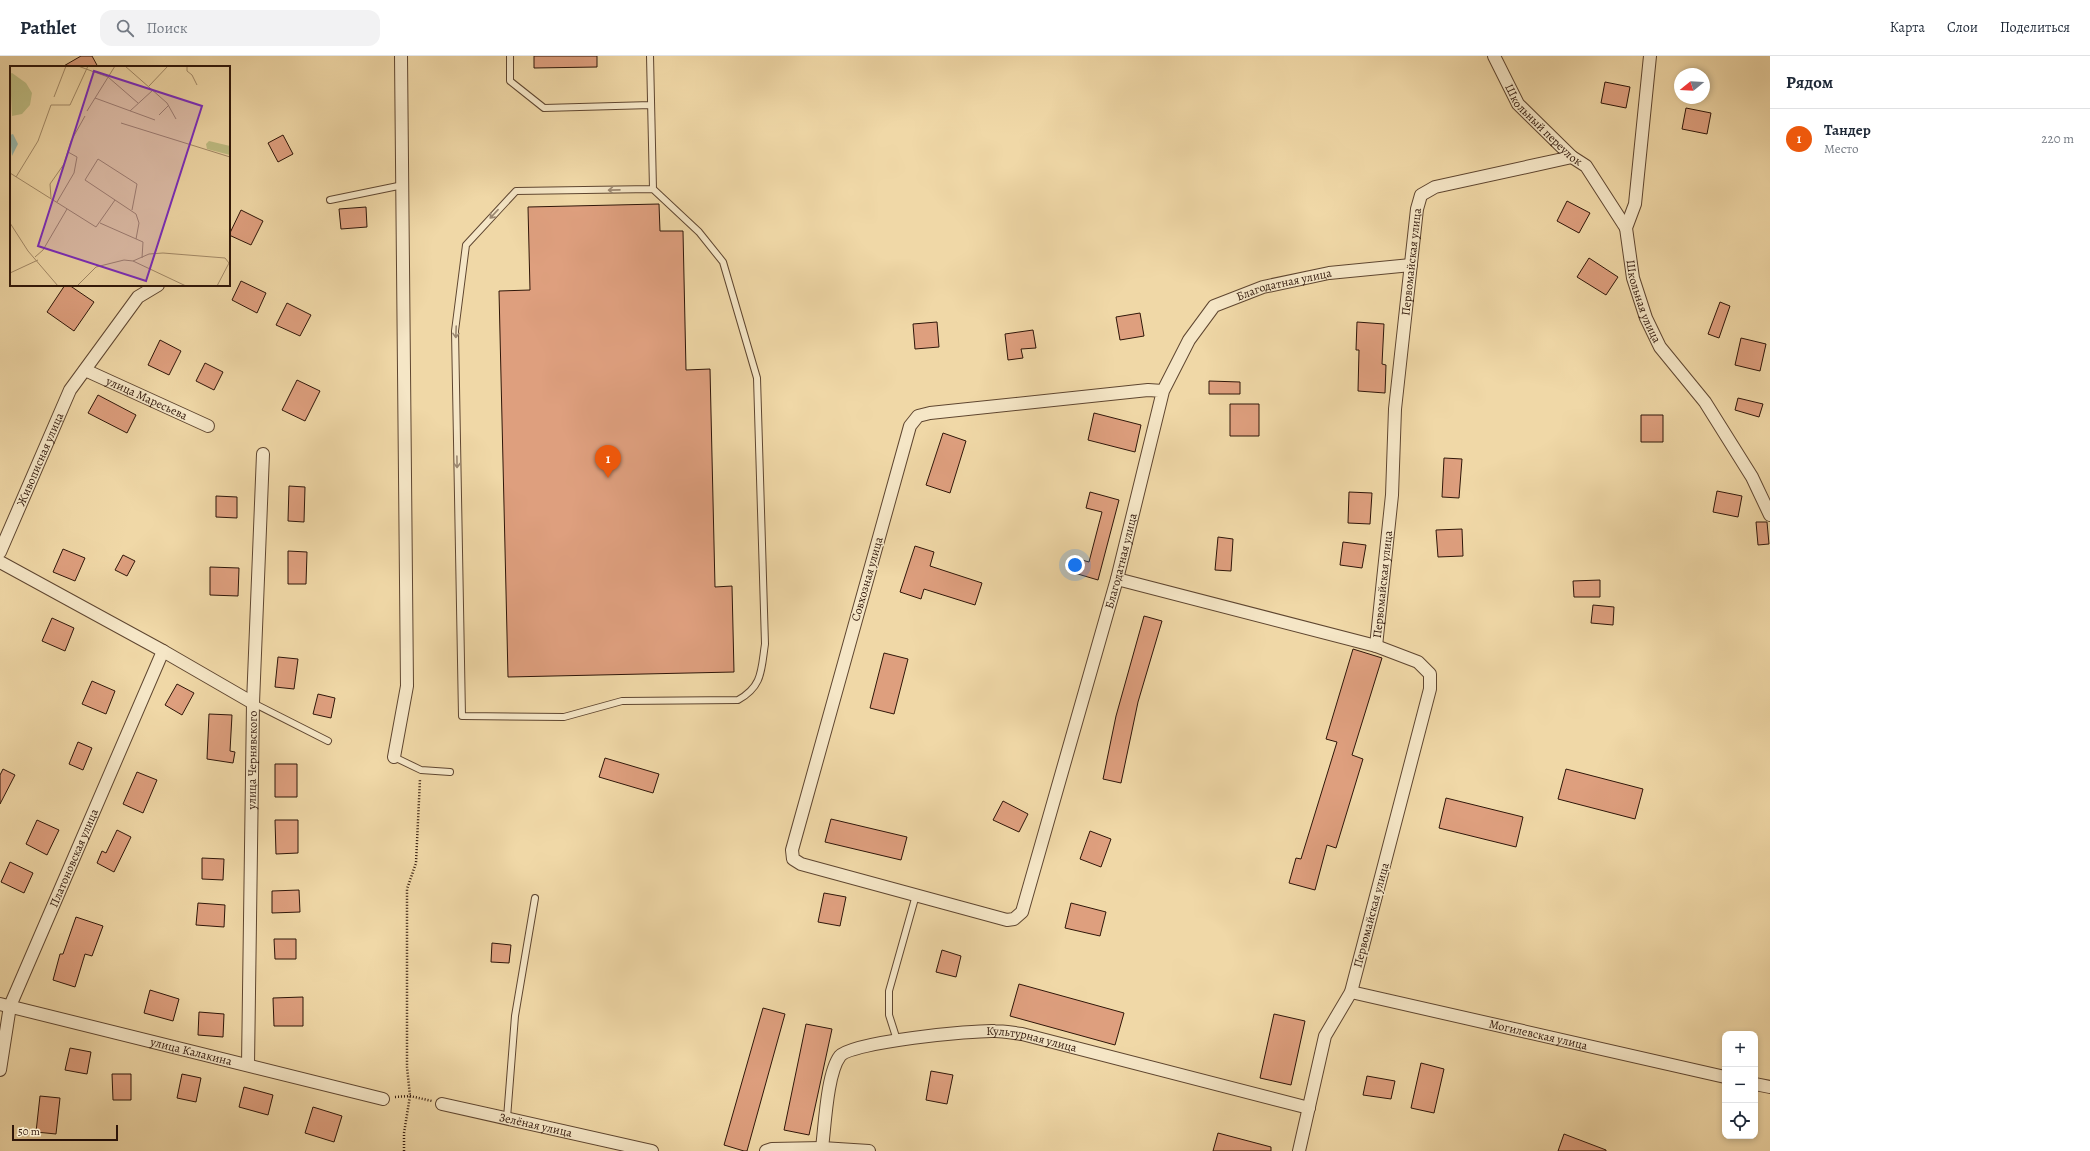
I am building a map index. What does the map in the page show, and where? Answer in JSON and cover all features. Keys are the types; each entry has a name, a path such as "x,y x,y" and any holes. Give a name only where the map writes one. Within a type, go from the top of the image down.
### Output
{"street":[{"path":"394,757 407,686 402,56"},
{"name":"Школьный переулок","path":"1494,56 1518,104 1572,157 1586,166 1626,228"},
{"name":"Школьная улица","path":"1650,56 1635,204 1626,228 1633,278 1646,318 1660,347 1709,408 1752,478 1770,515"},
{"name":"Первомайская улица","path":"1299,1151 1325,1036 1351,992 1430,689 1430,674 1418,662 1376,646 1392,495 1395,409 1417,209 1421,195 1435,187 1572,157"},
{"name":"Благодатная улица","path":"916,894 1007,920 1014,918 1022,912 1117,579 1163,391 1189,340 1214,306 1263,286 1329,273 1411,265"},
{"name":"Живописная улица","path":"0,552 70,390 138,297 156,286"},
{"name":"улица Маресьева","path":"85,370 208,426"},
{"name":"Совхозная улица","path":"916,894 801,864 793,858 792,850 910,426 918,416 930,413 1148,390 1163,391"},
{"name":"улица Чернявского","path":"248,1065 253,703 263,454"},
{"path":"0,562 163,651 253,703"},
{"path":"1117,579 1376,646"},
{"name":"Платоновская улица","path":"0,1070 5,1005 163,651"},
{"name":"Могилевская улица","path":"1351,992 1722,1076"},
{"name":"улица Калакина","path":"5,1005 383,1099"},
{"name":"Культурная улица","path":"822,1148 833,1069 841,1055 855,1048 897,1040 994,1030 1022,1034 1309,1108"},
{"path":"1758,1085 1770,1088"},
{"name":"Зелёная улица","path":"442,1104 652,1151"},
{"path":"766,1151 772,1149 822,1148 869,1151"}],"lane":[{"path":"510,56 510,81 544,108 651,105"},
{"path":"650,56 653,189 699,232 723,262 757,378 765,644 759,679 751,693 738,700 622,701 564,717 462,716 455,331 466,244 516,191 653,189"},
{"path":"330,200 403,185"},
{"path":"253,703 328,741"},
{"path":"394,757 421,770 450,772"},
{"path":"897,1040 889,1015 890,991 916,894"},
{"path":"507,1118 515,1016 535,898"}],"path":[{"path":"404,1151 404,1133 410,1096 408,1067 407,889 416,863 421,770"},
{"path":"383,1099 410,1096 442,1104"}],"building":[{"path":"81,56 92,56 97,66 64,66"},
{"path":"534,56 597,56 597,67 534,68"},
{"path":"1605,82 1630,87 1626,108 1601,103"},
{"path":"1686,108 1711,113 1707,134 1682,129"},
{"path":"283,135 293,154 278,162 268,143"},
{"path":"1567,201 1590,213 1579,233 1557,221"},
{"path":"659,204 660,231 683,231 686,370 710,369 715,587 732,586 734,672 508,677 499,291 530,290 528,207"},
{"path":"366,207 367,227 341,229 339,209"},
{"path":"241,210 263,221 251,245 230,235"},
{"path":"1589,258 1618,277 1606,295 1577,277"},
{"path":"241,281 266,293 257,313 232,300"},
{"path":"64,286 70,286 94,302 74,331 47,312"},
{"path":"1720,302 1730,306 1719,338 1708,334"},
{"path":"287,303 311,315 300,336 276,325"},
{"path":"1140,313 1144,336 1120,340 1116,317"},
{"path":"937,322 939,347 915,349 913,324"},
{"path":"1357,322 1384,324 1382,364 1386,365 1385,393 1358,391 1359,350 1356,350"},
{"path":"1033,330 1036,348 1021,349 1023,358 1008,360 1005,334"},
{"path":"1741,338 1766,344 1760,371 1735,365"},
{"path":"160,340 181,351 169,375 148,365"},
{"path":"205,363 223,372 214,390 196,381"},
{"path":"297,380 320,391 305,421 282,410"},
{"path":"1209,381 1240,382 1240,394 1209,394"},
{"path":"98,395 136,415 127,433 88,413"},
{"path":"1738,398 1763,404 1759,417 1735,410"},
{"path":"1230,404 1259,404 1259,436 1230,436"},
{"path":"1094,413 1141,425 1135,452 1088,440"},
{"path":"1641,415 1663,415 1663,442 1641,442"},
{"path":"943,433 966,441 950,493 926,485"},
{"path":"1444,458 1462,459 1459,498 1442,497"},
{"path":"289,486 305,487 304,522 288,521"},
{"path":"1717,491 1742,496 1738,517 1713,512"},
{"path":"1090,492 1119,500 1098,580 1071,572 1075,558 1089,562 1102,512 1086,508"},
{"path":"1349,492 1372,493 1370,524 1348,523"},
{"path":"216,496 237,497 237,518 216,517"},
{"path":"1756,522 1767,522 1769,544 1758,545"},
{"path":"1462,529 1463,556 1438,557 1436,530"},
{"path":"1218,537 1233,539 1231,571 1215,570"},
{"path":"1343,542 1366,545 1362,568 1340,565"},
{"path":"915,546 934,552 930,566 982,583 975,605 924,589 921,599 900,592"},
{"path":"63,549 85,558 75,581 53,572"},
{"path":"288,551 307,552 306,584 288,584"},
{"path":"123,555 135,561 127,576 115,570"},
{"path":"210,567 239,568 238,596 210,595"},
{"path":"1600,580 1600,597 1574,597 1573,581"},
{"path":"1593,605 1614,607 1613,625 1591,623"},
{"path":"1144,616 1162,621 1138,702 1121,783 1103,779 1116,716"},
{"path":"52,618 74,628 65,651 42,641"},
{"path":"1353,649 1382,658 1352,755 1363,759 1336,848 1327,845 1315,890 1289,883 1296,858 1301,859 1337,742 1326,739"},
{"path":"884,653 908,659 894,714 870,708"},
{"path":"278,657 298,659 294,689 275,687"},
{"path":"92,681 115,691 106,714 82,704"},
{"path":"177,684 194,693 182,715 165,705"},
{"path":"318,694 335,698 331,718 313,714"},
{"path":"209,714 232,715 230,751 235,752 233,763 207,759"},
{"path":"78,742 92,748 83,770 69,764"},
{"path":"605,758 659,774 653,793 599,777"},
{"path":"275,764 297,764 297,797 275,797"},
{"path":"3,769 15,775 0,804 0,775"},
{"path":"1566,769 1643,789 1635,819 1558,799"},
{"path":"137,772 157,780 143,813 123,804"},
{"path":"1446,798 1523,817 1516,847 1439,828"},
{"path":"1003,801 1028,814 1019,832 993,820"},
{"path":"831,819 907,837 901,860 825,842"},
{"path":"37,820 59,830 47,855 26,844"},
{"path":"275,820 298,820 298,853 276,854"},
{"path":"117,830 131,837 114,872 97,863 102,851 106,853"},
{"path":"1090,831 1111,839 1101,867 1080,859"},
{"path":"202,858 224,859 223,880 202,879"},
{"path":"10,862 33,873 24,893 1,882"},
{"path":"299,890 300,912 272,913 272,891"},
{"path":"824,893 846,897 840,926 818,922"},
{"path":"198,903 225,905 224,927 196,925"},
{"path":"1071,903 1106,912 1100,936 1065,928"},
{"path":"76,917 103,926 92,956 85,954 75,987 53,980 60,954 63,954"},
{"path":"274,939 296,939 296,959 275,959"},
{"path":"492,943 511,945 509,963 491,962"},
{"path":"942,950 961,956 956,977 936,972"},
{"path":"1019,984 1124,1013 1115,1045 1010,1016"},
{"path":"150,990 179,999 173,1021 144,1013"},
{"path":"303,997 303,1026 274,1026 273,998"},
{"path":"763,1008 785,1014 747,1151 744,1151 724,1145"},
{"path":"199,1012 224,1014 223,1037 198,1035"},
{"path":"1274,1014 1305,1021 1291,1085 1260,1078"},
{"path":"806,1024 832,1029 809,1135 784,1130"},
{"path":"70,1048 91,1052 87,1074 65,1070"},
{"path":"1421,1063 1444,1069 1434,1113 1411,1108"},
{"path":"931,1071 953,1075 947,1104 926,1100"},
{"path":"112,1074 131,1074 131,1100 113,1100"},
{"path":"182,1074 201,1078 196,1102 177,1098"},
{"path":"1367,1076 1395,1081 1391,1099 1363,1095"},
{"path":"244,1087 273,1095 268,1115 239,1107"},
{"path":"40,1096 60,1098 56,1134 36,1132"},
{"path":"313,1107 342,1116 334,1142 305,1133"},
{"path":"1218,1133 1271,1147 1271,1151 1213,1151"},
{"path":"1564,1134 1606,1150 1606,1151 1558,1151"}],"place":[{"name":"Тандер","path":"608,478"}]}
